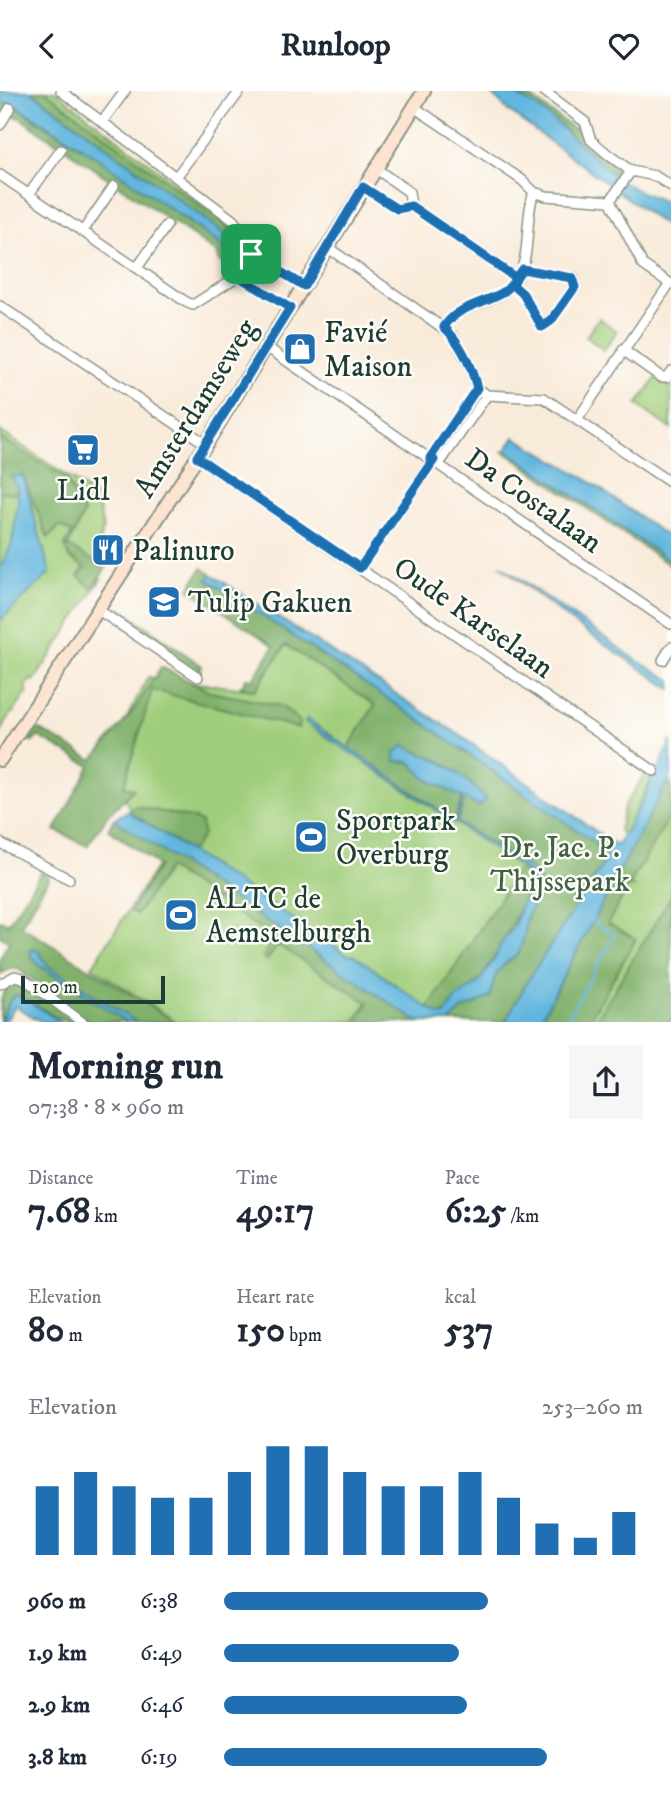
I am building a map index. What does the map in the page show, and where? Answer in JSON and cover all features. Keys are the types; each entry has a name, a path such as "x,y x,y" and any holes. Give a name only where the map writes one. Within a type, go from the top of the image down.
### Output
{"main road":[{"name":"Amsterdamseweg","path":"0,760 206,444 424,91"}],"street":[{"path":"0,175 193,305 238,276 254,246 233,220 61,91"},
{"path":"102,122 125,91"},
{"path":"176,177 240,91"},
{"path":"544,91 584,121 591,140 631,171 655,176 671,186"},
{"path":"414,107 522,180 534,192 610,201"},
{"path":"0,125 10,108"},
{"path":"29,194 61,150"},
{"path":"374,168 409,192 411,206"},
{"path":"610,201 631,171"},
{"path":"83,231 114,186"},
{"path":"363,187 397,209 411,206 517,277"},
{"path":"444,327 452,315 517,277 572,278 575,287 551,321 542,327 523,294 517,277 528,207 534,192"},
{"path":"577,420 671,284 643,265 610,201"},
{"path":"137,268 167,225"},
{"path":"327,247 453,335 471,369 477,388 487,395 544,398 671,483"},
{"path":"251,254 304,286"},
{"path":"238,276 290,308"},
{"path":"0,306 206,444"},
{"name":"Da Costalaan","path":"265,347 671,624"},
{"path":"623,350 661,377 667,377 671,372"},
{"path":"434,461 477,388"},
{"path":"360,568 434,461 487,395"},
{"name":"Oude Karselaan","path":"197,457 654,771"},
{"path":"97,609 198,677"},
{"path":"663,660 671,647"},
{"path":"0,843 69,879"},
{"path":"2,982 15,976 23,978 82,1022"}],"green space":[{"path":"31,91 45,91 236,233 233,242"},
{"path":"45,91 55,91 237,230 249,247 237,267 226,260 232,259 239,248 233,242 236,233"},
{"path":"513,91 522,91 574,129 579,125 583,128 588,142 620,173 619,178 594,161"},
{"path":"8,103 95,156 234,254 227,260 228,267 218,260 219,255 197,239 20,118 4,112 0,118 0,105"},
{"path":"599,318 617,331 604,350 586,337"},
{"path":"656,378 671,388 671,429 637,405"},
{"path":"0,431 96,496 103,528 96,560 98,578 101,579 34,681 31,679 25,687 28,692 7,720 0,735"},
{"path":"0,438 65,478 84,513 68,546 106,568 92,588 78,576 85,568 69,557 65,545 72,533 60,526 48,538 23,475 17,493 0,492"},
{"path":"506,450 671,562 671,566 503,451"},
{"name":"Dr. Jac. P. Thijssepark","path":"202,568 211,574 208,579 427,725 607,851 604,863 528,980 505,1022 449,1022 461,1010 490,997 497,969 514,957 525,934 526,919 538,894 538,874 457,822 464,798 484,797 431,757 415,753 405,745 398,761 410,762 426,779 462,797 455,821 348,748 375,705 286,645 255,690 240,688 247,677 252,680 274,646 189,589"},
{"name":"Sportpark Overburg","path":"202,576 609,854 509,1022 422,1022 429,1008 378,985 354,1022 177,1022 92,967 158,864 105,760 148,677 255,690 285,645"},
{"path":"120,608 202,666 197,673 115,615"},
{"path":"161,667 211,692 281,706 300,721 298,728 152,690 124,786 134,789 108,815 87,846 55,830 90,766 38,736 33,742 29,740 37,728 93,760 134,710"},
{"path":"645,774 652,777 624,835 619,831 624,807"},
{"path":"671,780 671,1022 540,1022"},
{"path":"665,785 671,789 671,814 630,884 634,887 628,887 608,923 636,939 588,1022 539,1022"},
{"path":"136,806 195,819 201,822 203,835 191,852 128,811"},
{"path":"114,819 419,1022 357,1022 368,1003 278,945 267,960 263,957 274,938 168,868 137,914 130,911 159,866 108,829"},
{"path":"520,868 533,879 490,965 448,1013 440,1015 428,1008"},
{"path":"41,872 49,877 21,926 175,1022 136,1022 48,966 33,949 31,951 39,965 127,1022 90,1022 18,969 10,969 0,974 0,958 9,942 0,936 0,920 8,924"},
{"path":"671,896 671,1022 595,1022"},
{"path":"16,980 77,1022 59,1018 29,1001 12,997 0,1021 2,997"}],"water":[{"path":"0,91 31,91 225,234 239,248 234,254 95,156 15,105 0,105"},
{"path":"494,91 512,94 529,102 547,114 612,174 633,188 671,206 671,230 507,110 493,95"},
{"path":"515,437 585,478 671,539 671,562 506,450"},
{"path":"23,475 50,573 0,621 0,569 12,543 18,502 17,487 11,476"},
{"path":"500,565 638,661 671,680 671,689 572,622"},
{"path":"211,574 461,736 617,846 648,790 652,777 660,767 671,740 671,775 539,1022 505,1022 528,980 604,863 606,851 427,725 207,579"},
{"path":"307,719 455,821 462,797 426,779 410,762 395,761 395,753 405,745 453,770 486,800 478,807 465,798 457,822 538,874 538,894 526,919 519,953 498,971 490,997 462,1010 449,1022 417,1021 114,819 128,811 348,955 354,955 428,1008 445,1015 455,999 478,983 495,958 502,942 513,928 532,875 305,722"},
{"path":"32,949 39,952 48,966 136,1022 127,1022 39,965 30,954"},
{"path":"17,995 61,1022 42,1022 15,1006 5,1022 0,1022 12,997"}],"waterway":[{"path":"565,1022 615,935 593,921"}],"place":[{"name":"Favié Maison","path":"300,349"},
{"name":"Lidl","path":"83,450"},
{"name":"Palinuro","path":"108,550"},
{"name":"Tulip Gakuen","path":"164,602"},
{"name":"Sportpark Overburg","path":"311,837"},
{"name":"ALTC de Aemstelburgh","path":"181,915"}],"route":[{"path":"251,254 238,276 290,308 197,457 360,568 434,460 430,458 477,388 471,369 453,335 444,327 452,315 503,292 513,285 522,269 534,274 572,278 575,287 551,321 542,327 523,294 513,285 516,278 411,206 397,209 363,187 304,286 251,254"}]}
